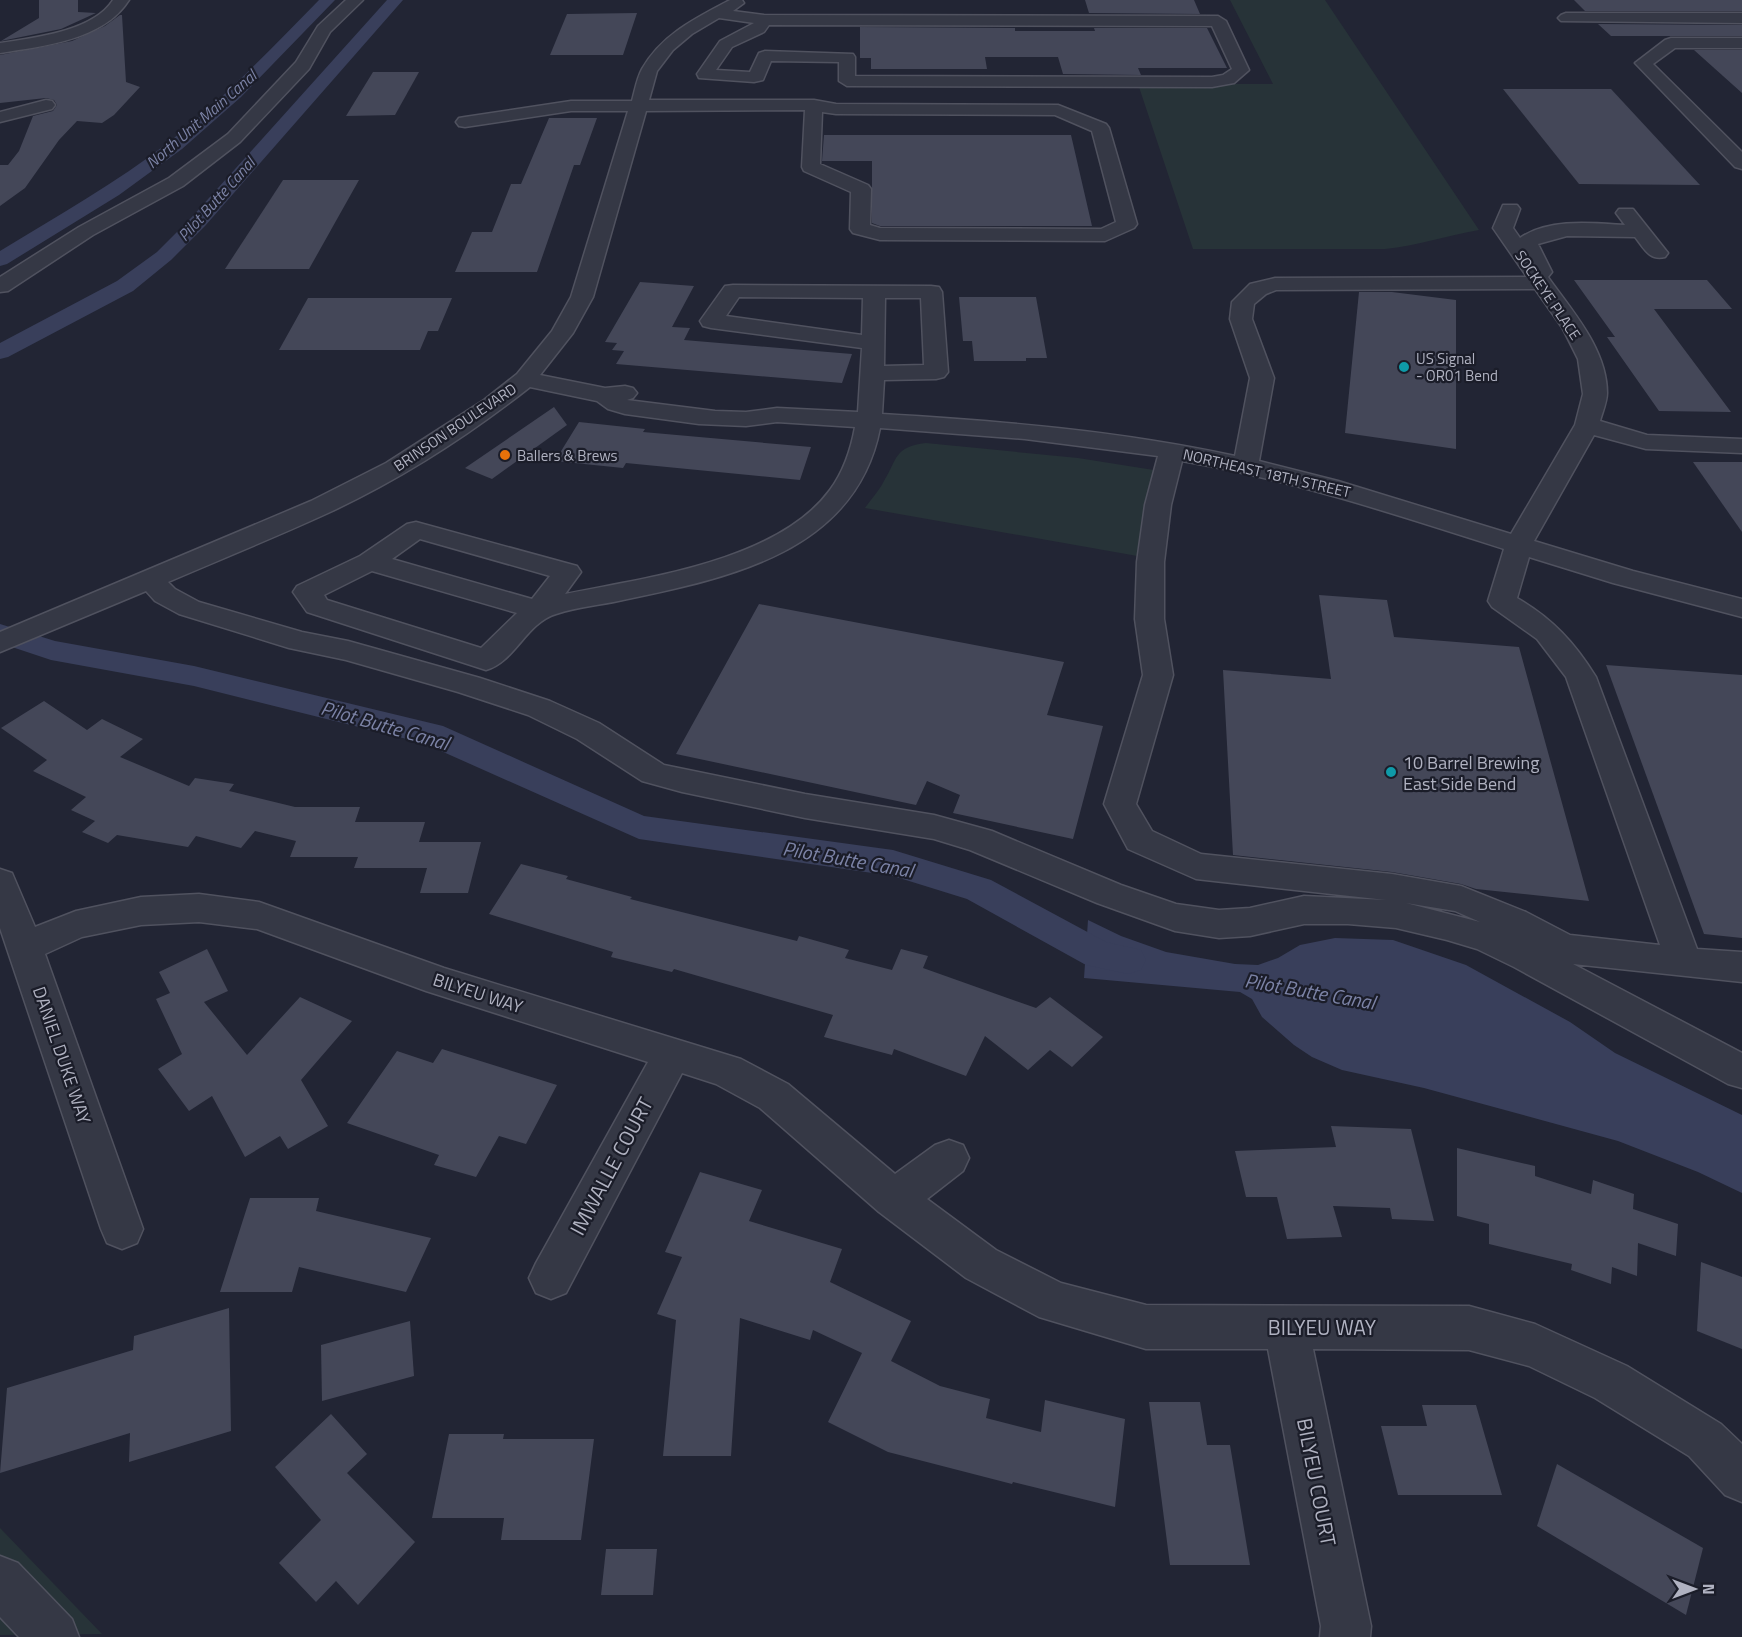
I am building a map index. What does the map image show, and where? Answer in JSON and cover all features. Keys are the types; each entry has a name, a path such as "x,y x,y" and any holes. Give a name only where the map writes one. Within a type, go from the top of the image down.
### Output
{"street":[{"path":"0,48 67,34 103,19 119,8 121,0"},
{"path":"0,286 86,231 176,182 234,138 303,65 324,29 355,0"},
{"name":"BRINSON BOULEVARD","path":"0,643 320,507 395,468 492,405 525,379 562,333 582,297 649,71 672,39 742,0"},
{"path":"784,3 778,6 780,8 870,8 869,21"},
{"path":"1554,6 1581,34"},
{"path":"717,13 761,25 869,21 1218,21 1241,70 1228,79 1212,82 847,81 847,57 765,56"},
{"path":"1566,18 1742,18"},
{"path":"761,25 766,45 765,56 757,76 705,74 726,44 761,25"},
{"path":"1742,43 1671,43 1643,63 1742,163"},
{"path":"0,117 46,105"},
{"path":"465,122 571,106 814,105 836,109 1058,110 1100,128 1126,224 1105,235 880,234 860,229 861,189 811,167 814,105"},
{"name":"SOCKEYE PLACE","path":"1510,209 1503,228 1574,330 1589,358 1595,394 1587,425 1519,544 1502,601 1536,621 1563,647 1581,677 1684,962"},
{"path":"1625,212 1658,253"},
{"path":"1246,466 1262,378 1241,319 1243,302 1258,289 1275,284 1538,280 1541,271 1528,241 1538,234 1556,231 1640,231"},
{"path":"871,372 936,372 931,292 733,291 711,321 872,343"},
{"path":"370,562 539,610 690,577 778,544 805,528 838,498 858,465 869,420 874,293"},
{"name":"NORTHEAST 18TH STREET","path":"525,379 605,395 614,403 627,406 694,415 738,419 760,419 777,415 1027,430 1172,451 1246,466 1368,496 1611,575 1742,608"},
{"path":"1587,425 1646,442 1742,447"},
{"path":"1172,451 1165,473 1147,575 1153,654 1158,675 1120,804 1140,840 1196,866 1392,887 1461,899 1514,922 1564,949 1742,967"},
{"path":"416,530 567,572 539,610 486,660 317,606 307,592 370,562 416,530"},
{"path":"150,579 165,595 189,608 469,685 539,708 588,731 653,773 805,806 934,827 980,840 1109,894 1175,917 1219,924 1250,922 1304,910 1348,910 1396,914 1457,929 1489,939 1527,957 1742,1072"},
{"name":"DANIEL DUKE WAY","path":"0,882 25,946 122,1229"},
{"name":"BILYEU WAY","path":"25,946 76,925 141,911 200,908 259,916 440,981 727,1071 774,1096 894,1199 981,1264 1054,1302 1146,1327 1469,1328 1535,1346 1611,1382 1705,1440 1742,1478"},
{"name":"IMWALLE COURT","path":"551,1278 672,1054"},
{"path":"894,1199 949,1158"},
{"name":"BILYEU COURT","path":"1286,1327 1346,1626 1346,1637"},
{"path":"0,1581 54,1637"}],"shaded area":[{"path":"1230,0 1325,0 1479,230 1385,249 1193,249 1138,84 1273,84"},
{"path":"926,443 1078,458 1160,471 1143,557 865,508 882,485 898,455 908,447"},
{"path":"0,1528 102,1634 0,1635"}],"water":[{"path":"1088,920 1121,936 1166,952 1235,964 1258,965 1278,958 1300,945 1335,938 1393,940 1466,965 1570,1022 1615,1053 1742,1115 1742,1193 1698,1172 1618,1141 1424,1088 1342,1070 1312,1057 1294,1045 1262,1017 1252,999 1240,992 1084,978"}],"building":[{"path":"39,0 78,0 78,12 96,13 61,29 1,41 39,18"},
{"path":"1085,0 1194,0 1200,14 1089,13"},
{"path":"1574,0 1742,0 1742,11 1585,11"},
{"path":"637,13 623,55 550,55 567,14"},
{"path":"122,15 126,82 140,87 114,115 102,123 77,121 59,140 25,188 0,206 0,165 8,165 19,151 33,116 53,111 57,105 54,100 46,98 0,103 0,55 72,41 105,26"},
{"path":"1598,24 1742,25 1742,36 1611,36"},
{"path":"860,27 1015,28 1015,31 1207,28 1227,68 1138,68 1141,75 1063,74 1058,57 985,57 987,69 871,69 871,58 860,58"},
{"path":"1694,50 1742,50 1742,93"},
{"path":"373,72 419,72 395,115 346,116"},
{"path":"1503,89 1611,89 1700,185 1579,184"},
{"path":"549,118 597,118 580,165 574,165 537,272 455,272 472,232 492,232 511,184 521,184"},
{"path":"824,135 1071,135 1092,226 880,226 872,223 872,161 822,161"},
{"path":"283,180 359,180 309,269 225,269"},
{"path":"1574,280 1707,280 1732,309 1654,309 1731,412 1659,411 1607,337 1615,337"},
{"path":"640,282 694,286 672,327 690,328 684,340 852,354 842,383 616,364 624,351 612,350 617,343 605,342"},
{"name":"US Signal - OR01 Bend","path":"1359,292 1392,292 1456,300 1456,449 1345,433"},
{"path":"959,297 1036,297 1047,358 1026,358 1026,361 974,361 972,341 963,341"},
{"path":"308,298 452,298 438,331 428,331 420,350 279,350"},
{"name":"Ballers & Brews","path":"554,407 567,425 492,479 465,468"},
{"path":"579,422 645,429 643,432 811,447 800,480 626,463 623,468 555,461"},
{"path":"1693,462 1742,462 1742,532"},
{"name":"10 Barrel Brewing East Side Bend","path":"1319,595 1387,600 1394,637 1519,647 1589,901 1476,889 1461,884 1392,872 1233,855 1223,670 1331,679"},
{"path":"759,604 1064,662 1047,715 1103,726 1073,839 953,813 960,795 927,781 916,805 676,754"},
{"path":"1606,665 1742,675 1742,938 1704,934"},
{"path":"44,701 87,730 102,719 143,739 120,757 189,786 195,778 234,784 229,791 295,807 360,807 355,822 425,822 419,842 481,842 468,893 420,893 427,868 354,868 358,857 290,857 296,841 255,831 241,848 196,836 188,847 117,835 108,843 82,832 95,821 71,810 86,797 33,771 47,760 1,728"},
{"path":"521,864 568,876 566,879 632,897 630,899 797,941 799,936 849,950 845,958 892,970 901,949 928,956 923,968 1036,1008 1050,997 1103,1037 1072,1067 1050,1050 1028,1070 985,1036 966,1076 894,1049 892,1055 824,1037 833,1015 674,969 672,972 611,957 613,952 489,914"},
{"path":"207,949 228,991 204,1002 247,1055 300,997 352,1021 301,1080 328,1126 288,1149 280,1136 245,1157 212,1096 189,1111 158,1069 182,1054 156,999 170,993 159,972"},
{"path":"442,1049 557,1085 526,1144 499,1136 476,1177 434,1165 439,1155 347,1123 397,1051 433,1063"},
{"path":"1331,1126 1411,1129 1434,1221 1392,1219 1390,1208 1333,1206 1342,1237 1287,1239 1277,1197 1246,1197 1235,1151 1336,1147"},
{"path":"1457,1148 1535,1166 1535,1176 1591,1194 1593,1180 1634,1194 1633,1209 1678,1224 1676,1256 1638,1243 1637,1276 1612,1267 1611,1284 1571,1270 1572,1264 1489,1244 1489,1224 1457,1216"},
{"path":"700,1172 762,1190 749,1221 842,1249 830,1282 911,1321 891,1361 940,1386 990,1399 986,1418 1041,1432 1045,1400 1125,1419 1115,1507 1013,1482 1012,1484 888,1452 828,1422 862,1353 813,1330 810,1340 740,1318 731,1456 663,1456 676,1320 657,1314 682,1257 665,1252"},
{"path":"250,1198 319,1198 316,1211 431,1238 406,1292 299,1267 292,1292 220,1292"},
{"path":"1701,1262 1742,1277 1742,1349 1697,1331"},
{"path":"229,1308 231,1431 129,1462 130,1433 0,1473 7,1388 133,1350 134,1336"},
{"path":"410,1321 414,1376 322,1401 321,1345"},
{"path":"1149,1402 1200,1402 1207,1445 1230,1445 1250,1565 1170,1565"},
{"path":"1422,1405 1476,1405 1502,1495 1398,1495 1381,1426 1427,1426"},
{"path":"331,1414 367,1454 347,1473 415,1542 358,1605 336,1581 316,1602 279,1563 321,1520 275,1467"},
{"path":"449,1434 504,1434 503,1439 594,1439 581,1540 501,1540 504,1518 432,1518"},
{"path":"1557,1464 1703,1548 1686,1615 1537,1526"},
{"path":"606,1549 657,1549 653,1595 601,1595"}],"waterway":[{"name":"North Unit Main Canal","path":"0,260 112,191 176,145 235,93 327,0"},
{"name":"Pilot Butte Canal","path":"0,352 125,286 164,256 198,222 395,0"},
{"name":"Pilot Butte Canal","path":"0,633 51,650 194,676 432,734 639,827 893,863 979,889 1099,955 1128,960"}],"place":[{"name":"US Signal - OR01 Bend","path":"1404,367"},
{"name":"Ballers & Brews","path":"505,455"},
{"name":"10 Barrel Brewing East Side Bend","path":"1391,772"}]}
